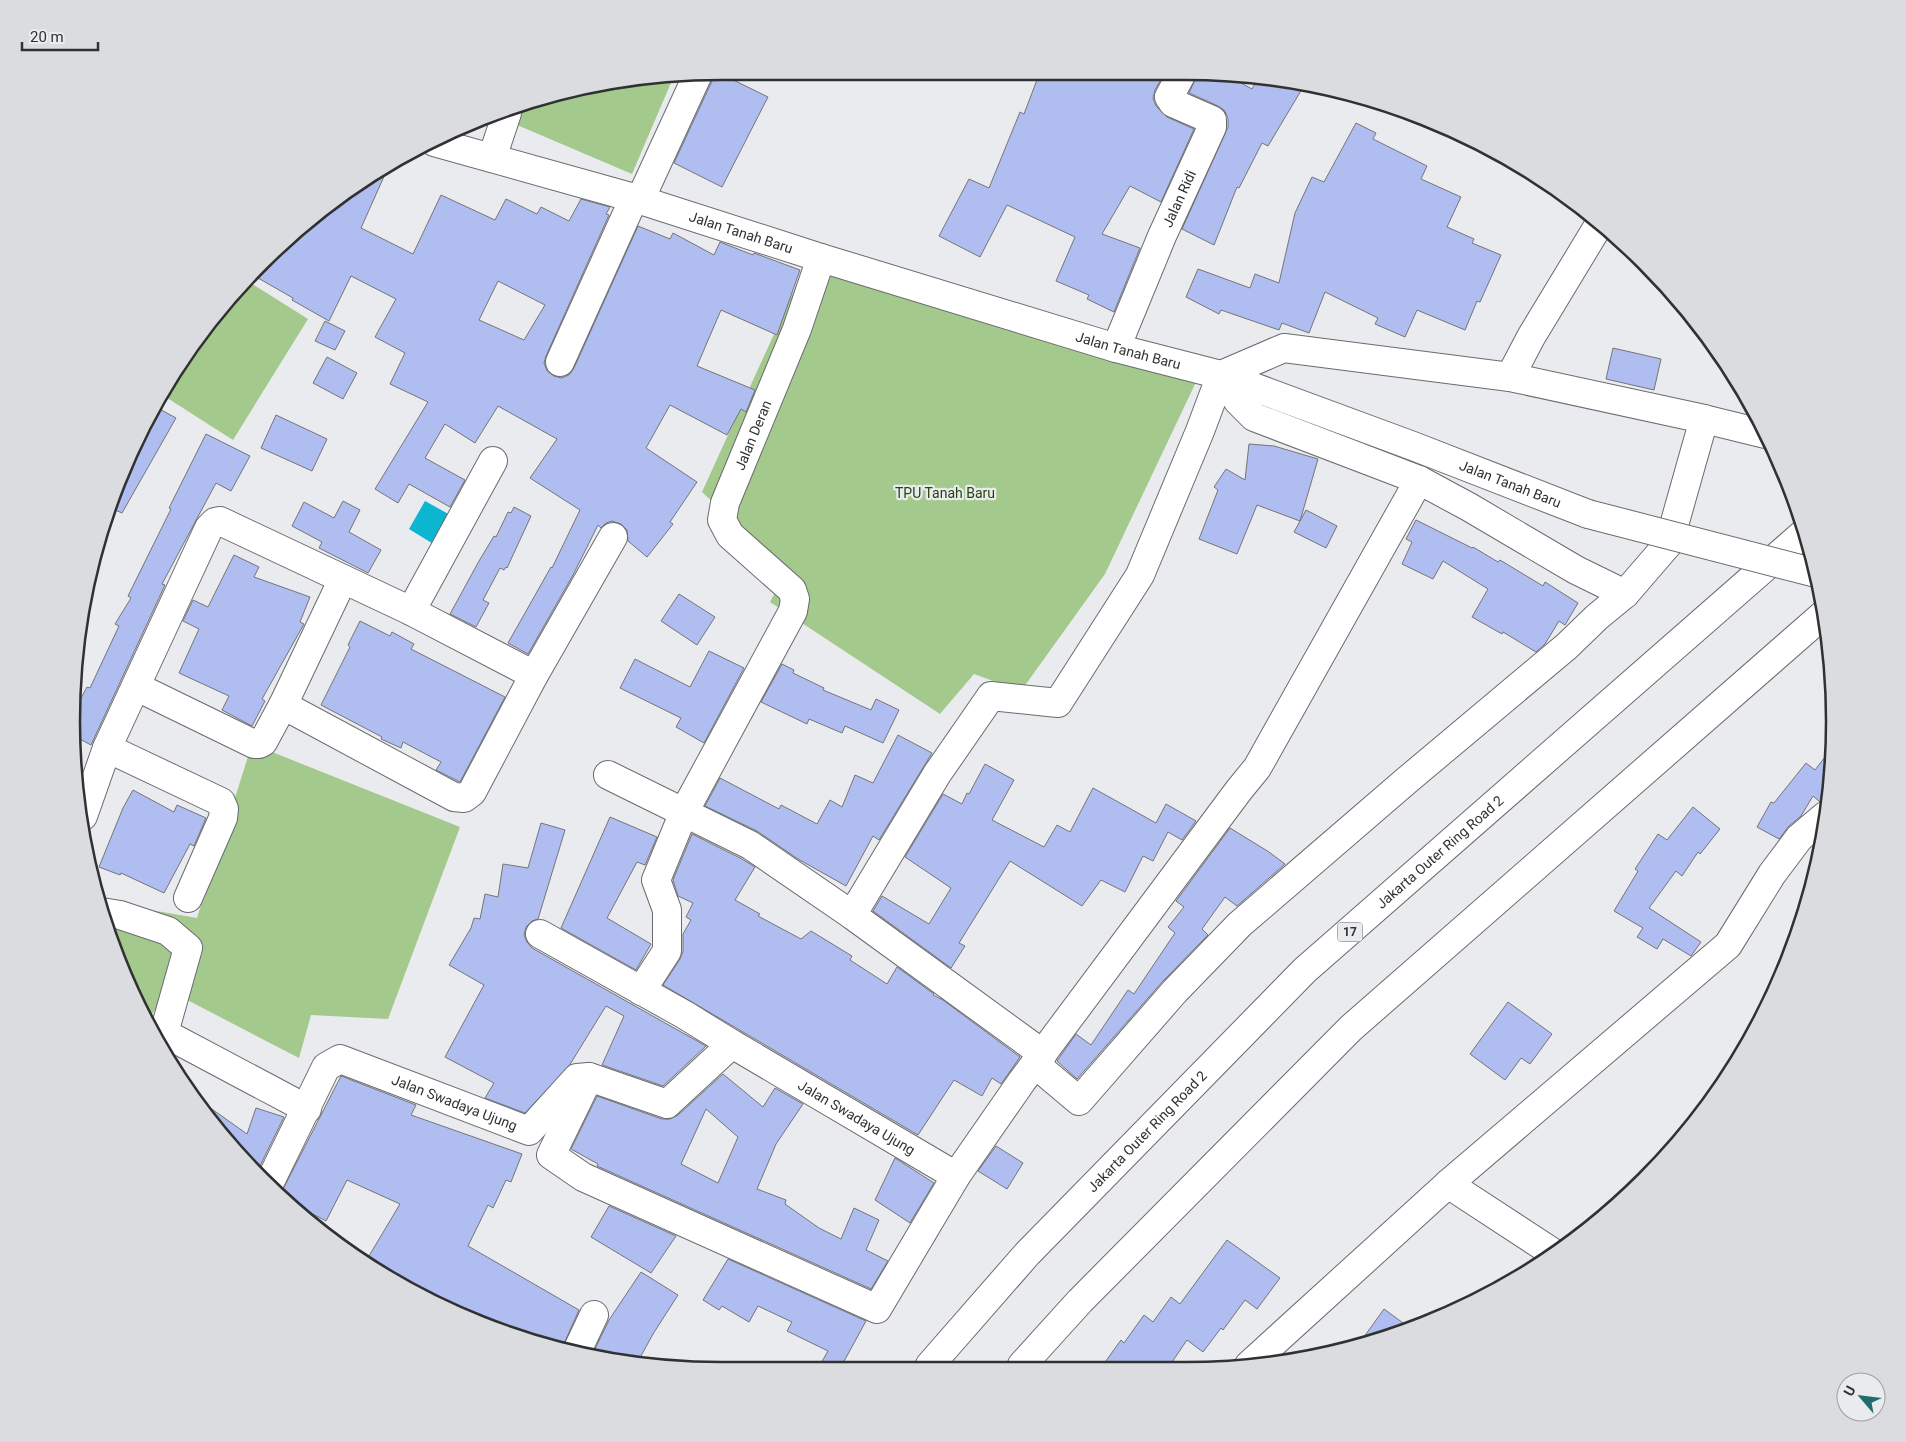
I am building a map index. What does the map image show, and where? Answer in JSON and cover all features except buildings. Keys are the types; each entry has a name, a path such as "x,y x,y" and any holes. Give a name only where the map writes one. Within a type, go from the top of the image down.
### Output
{"main road":[{"name":"Jalan Ridi","path":"1116,348 1162,236 1212,127 1212,120 1173,103 1170,97 1178,80"},
{"path":"560,362 695,81"},
{"path":"492,158 504,119"},
{"name":"Jalan Tanah Baru","path":"441,144 637,199 821,258 1116,348 1221,375 1413,446 1588,514 1808,571"},
{"path":"1510,377 1531,337 1596,229"},
{"name":"Jalan Deran","path":"684,812 794,611 795,599 792,590 730,535 722,520 725,503 797,329 821,258"},
{"path":"852,915 937,774 991,696 1058,702 1140,575 1200,431 1221,375 1284,348 1510,377 1757,432"},
{"path":"1221,375 1238,401 1254,417 1419,480 1576,570 1625,594"},
{"path":"608,775 750,845 852,915 1033,1066 1079,1101 1175,991 1240,924 1567,646 1597,617 1625,594 1669,543 1704,420"},
{"path":"411,611 492,461"},
{"path":"732,1044 667,1104 589,1077 552,1155 583,1177 877,1309 956,1176 1033,1066 1256,768 1419,480"},
{"path":"86,809 107,748 137,687 209,528 215,522 220,521 411,611 534,675"},
{"path":"283,705 454,797 464,798 472,792 534,675 613,537"},
{"name":"Jakarta Outer Ring Road 2","path":"933,1362 1027,1254 1306,970 1799,538"},
{"path":"137,687 254,744 263,742 283,705 343,579"},
{"path":"1025,1362 1080,1301 1351,1028 1818,619"},
{"path":"107,748 221,802 224,808 223,818 188,898"},
{"path":"641,992 667,951 667,910 656,880 684,812"},
{"path":"1256,1358 1448,1184 1728,945 1772,874 1799,838 1818,822"},
{"path":"110,913 168,931 188,948 163,1035"},
{"name":"Jalan Swadaya Ujung","path":"540,934 641,992 686,1015 956,1176"},
{"path":"164,1038 307,1109 272,1178"},
{"name":"Jalan Swadaya Ujung","path":"307,1109 326,1067 340,1059 529,1131 577,1078 589,1077"},
{"path":"1448,1184 1548,1249"},
{"path":"579,1346 594,1315"}],"green space":[{"path":"671,82 632,174 510,122 513,115 555,102 596,92"},
{"name":"TPU Tanah Baru","path":"806,264 1196,382 1105,574 1021,691 974,674 940,714 770,602 786,572 702,492"},
{"path":"252,284 308,319 233,440 167,398 212,331"},
{"path":"252,744 460,827 388,1019 311,1015 299,1058 168,990 152,1015 129,966 114,927 116,904 197,918"}],"water":[{"path":"425,501 452,516 435,545 409,529"}]}
